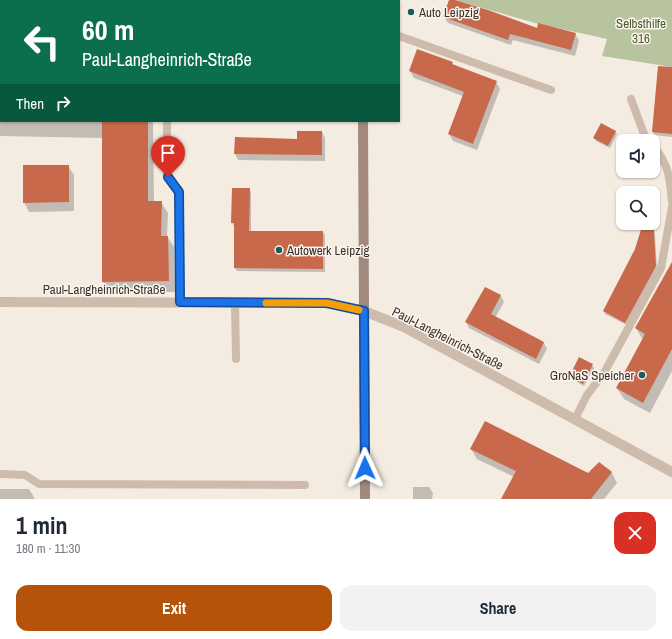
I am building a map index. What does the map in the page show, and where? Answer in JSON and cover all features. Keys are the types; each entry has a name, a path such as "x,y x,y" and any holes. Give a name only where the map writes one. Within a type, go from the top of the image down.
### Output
{"main road":[{"path":"363,122 365,499"}],"street":[{"name":"Paul-Langheinrich-Straße","path":"0,302 327,303 364,311 404,327 672,472"}],"lane":[{"path":"400,36 550,90"},
{"path":"631,99 644,134"},
{"path":"167,122 168,177 179,192 180,302"},
{"path":"660,154 670,174 672,202"},
{"path":"575,419 587,395 604,374 661,268 672,207"},
{"path":"235,302 236,359"},
{"path":"0,474 25,475 40,484 305,485"}],"green space":[{"name":"Selbsthilfe 316","path":"455,0 672,0 672,67 602,56 607,39 535,23"}],"building":[{"path":"449,0 455,0 488,10 537,28 538,23 576,33 571,50 510,34 508,40 443,17"},
{"path":"417,49 453,62 452,64 497,81 473,144 448,134 464,92 409,71"},
{"path":"658,66 672,67 672,134 652,132"},
{"path":"102,122 148,122 148,201 162,201 161,236 168,236 169,281 102,282"},
{"path":"601,123 616,131 608,146 593,138"},
{"path":"297,131 322,131 322,155 234,154 235,137 297,139"},
{"path":"23,165 69,165 69,202 23,203"},
{"name":"Autowerk Leipzig","path":"232,188 250,188 249,231 323,231 323,269 234,268 234,223 231,223"},
{"path":"641,230 654,230 656,266 625,323 603,311 635,249"},
{"path":"672,262 672,349 643,403 616,388 645,334 635,328"},
{"path":"485,287 501,295 491,314 544,342 536,359 465,322"},
{"path":"579,357 593,364 583,384 569,377"},
{"path":"485,421 588,473 599,462 612,472 591,499 501,499 516,471 470,449"}],"slow traffic":[{"path":"266,303 327,303 359,310"}],"place":[{"name":"Auto Leipzig","path":"411,12"},
{"name":"Autowerk Leipzig","path":"279,250"},
{"name":"GroNaS Speicher","path":"642,375"}],"route":[{"path":"168,177 179,192 180,302 327,303 364,311 365,468"}]}
